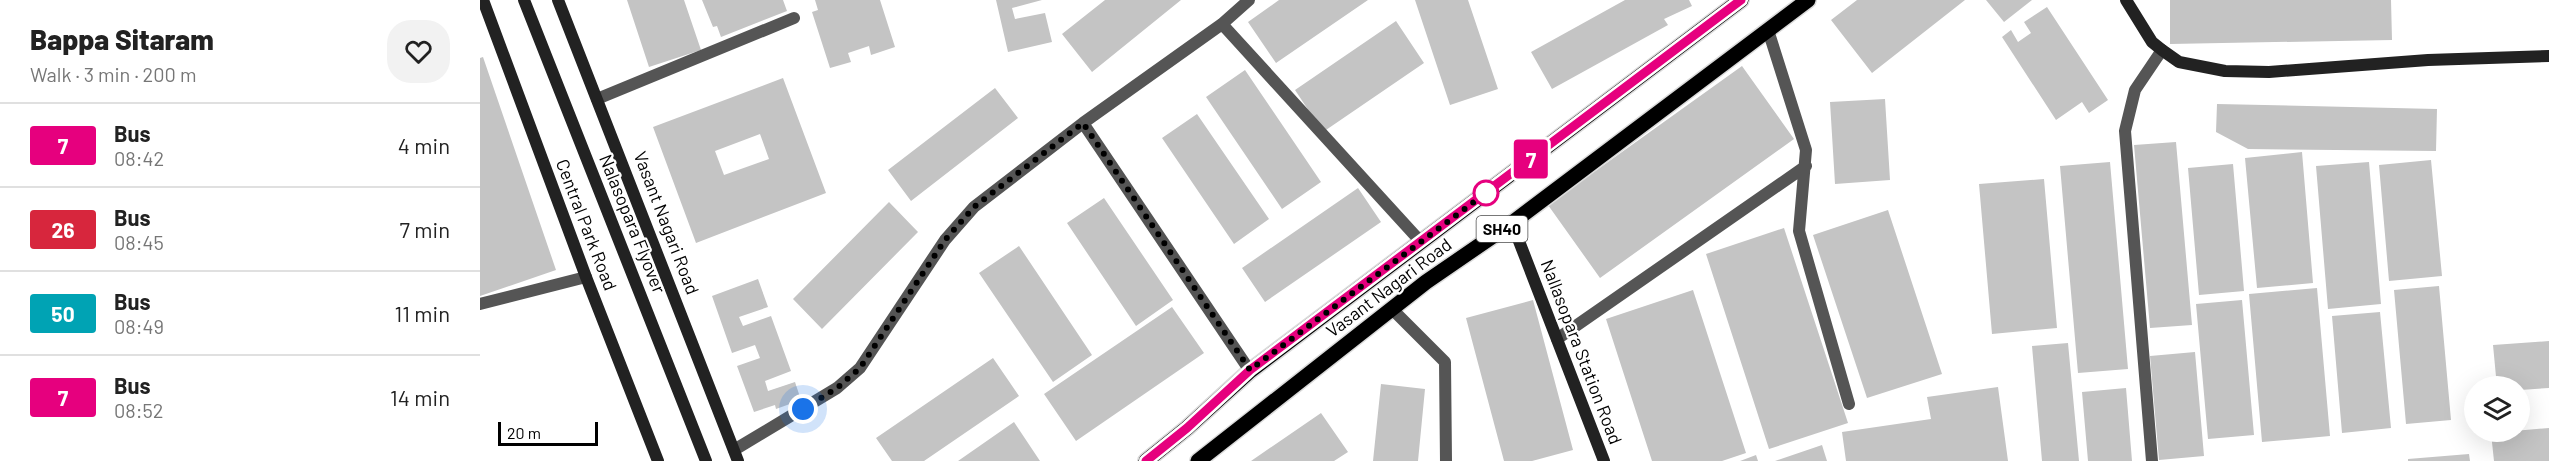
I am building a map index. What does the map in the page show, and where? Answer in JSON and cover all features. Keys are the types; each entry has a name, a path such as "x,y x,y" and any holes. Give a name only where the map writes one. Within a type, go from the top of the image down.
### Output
{"main road":[{"name":"Central Park Road","path":"483,0 586,278 658,461"},
{"name":"Nalasopara Flyover","path":"524,0 706,461"},
{"name":"Vasant Nagari Road","path":"558,0 736,456"},
{"name":"Vasant Nagari Road","path":"1146,461 1187,428 1250,370 1741,0"},
{"name":"Vasant Nagari Road","path":"1198,461 1392,309 1512,223 1808,0"},
{"path":"2126,0 2152,42 2179,62 2236,71 2269,72 2428,60 2549,56"},
{"name":"Nallasopara Station Road","path":"1512,223 1604,461"}],"street":[{"path":"736,456 837,388 860,368 945,240 974,207 1083,123 1221,24 1249,0"},
{"path":"597,99 794,18"},
{"path":"1221,24 1420,242"},
{"path":"1768,30 1806,150 1806,166 1800,197 1799,231 1849,404"},
{"path":"2152,461 2125,131 2135,90 2162,50"},
{"path":"1083,123 1250,370"},
{"path":"1557,339 1806,166"},
{"path":"480,304 586,278"},
{"path":"1392,309 1444,362 1446,461"}],"building":[{"path":"627,0 684,0 701,50 649,67"},
{"path":"702,0 783,0 787,11 721,37 717,26 713,27"},
{"path":"815,0 880,0 895,47 871,55 869,46 848,53 851,62 830,68 812,12 818,10"},
{"path":"996,0 1042,0 1012,8 1015,19 1045,13 1052,42 1008,52"},
{"path":"1105,0 1181,0 1092,72 1062,34"},
{"path":"1279,0 1368,0 1276,63 1248,22"},
{"path":"1415,0 1468,0 1498,89 1450,105"},
{"path":"1625,0 1689,0 1692,6 1664,19 1668,25 1552,89 1531,52"},
{"path":"1857,0 1965,0 1872,73 1831,20"},
{"path":"1986,0 2032,0 2004,22"},
{"path":"2170,0 2391,0 2392,40 2170,44"},
{"path":"2047,7 2108,100 2089,113 2082,102 2056,120 2002,37 2011,30 2018,42 2031,33 2024,22"},
{"path":"1396,21 1424,63 1323,132 1295,90"},
{"path":"483,57 556,270 480,296 480,58"},
{"path":"1742,66 1794,139 1600,278 1548,205"},
{"path":"1245,70 1321,182 1282,209 1206,97"},
{"path":"783,78 826,193 696,243 653,127","holes":["760,134 769,159 724,175 715,151"]},
{"path":"995,88 1018,118 911,201 888,170"},
{"path":"1885,99 1890,180 1835,184 1830,102"},
{"path":"2217,104 2437,109 2436,151 2248,149 2216,132"},
{"path":"1197,114 1269,219 1234,244 1162,138"},
{"path":"2176,142 2192,325 2150,328 2134,145"},
{"path":"2302,152 2313,283 2257,288 2245,158"},
{"path":"2431,160 2442,276 2389,281 2379,165"},
{"path":"2110,162 2128,369 2078,373 2060,166"},
{"path":"2369,162 2381,304 2328,309 2316,166"},
{"path":"2233,164 2244,291 2199,295 2188,168"},
{"path":"2044,179 2057,328 1992,334 1979,184"},
{"path":"1358,188 1381,222 1265,302 1242,268"},
{"path":"1104,198 1173,300 1136,326 1067,223"},
{"path":"889,202 918,232 822,329 793,299"},
{"path":"1888,210 1942,374 1867,398 1813,235"},
{"path":"1784,228 1848,423 1769,449 1706,254"},
{"path":"1019,246 1092,355 1053,382 979,273"},
{"path":"758,279 768,307 739,317 743,326 771,316 791,371 765,381 768,391 795,382 801,400 776,409 775,405 754,412 737,366 760,358 755,345 732,353 712,296"},
{"path":"2439,286 2451,420 2406,424 2394,290"},
{"path":"2317,288 2330,436 2262,442 2249,294"},
{"path":"1693,290 1746,453 1722,461 1652,461 1606,319"},
{"path":"1533,300 1573,450 1532,461 1504,461 1466,318"},
{"path":"2242,300 2254,435 2208,439 2196,304"},
{"path":"1172,307 1204,353 1076,441 1044,394"},
{"path":"2380,312 2391,428 2342,433 2332,316"},
{"path":"2549,341 2549,388 2530,389 2530,376 2496,376 2493,345"},
{"path":"2068,343 2079,461 2042,461 2032,346"},
{"path":"2195,352 2204,456 2159,460 2150,356"},
{"path":"993,358 1019,396 924,461 892,461 876,438"},
{"path":"1381,384 1425,389 1418,461 1373,461"},
{"path":"1998,387 2008,461 1846,461 1842,432 1931,419 1927,397"},
{"path":"2126,388 2132,461 2088,461 2082,392"},
{"path":"1321,413 1348,452 1334,461 1251,461"},
{"path":"1014,422 1040,461 958,461"},
{"path":"2549,428 2549,461 2494,461 2492,442 2530,442 2530,430"},
{"path":"1822,445 1827,461 1775,461"},
{"path":"2469,454 2470,461 2408,461 2408,459"},
{"path":"1756,455 1758,461 1740,461"}],"bus line":[{"name":"7","path":"1146,461 1187,428 1250,370 1741,0"}],"route":[{"path":"803,409 837,388 860,368 945,240 974,207 1083,123 1250,370 1486,193"}]}
